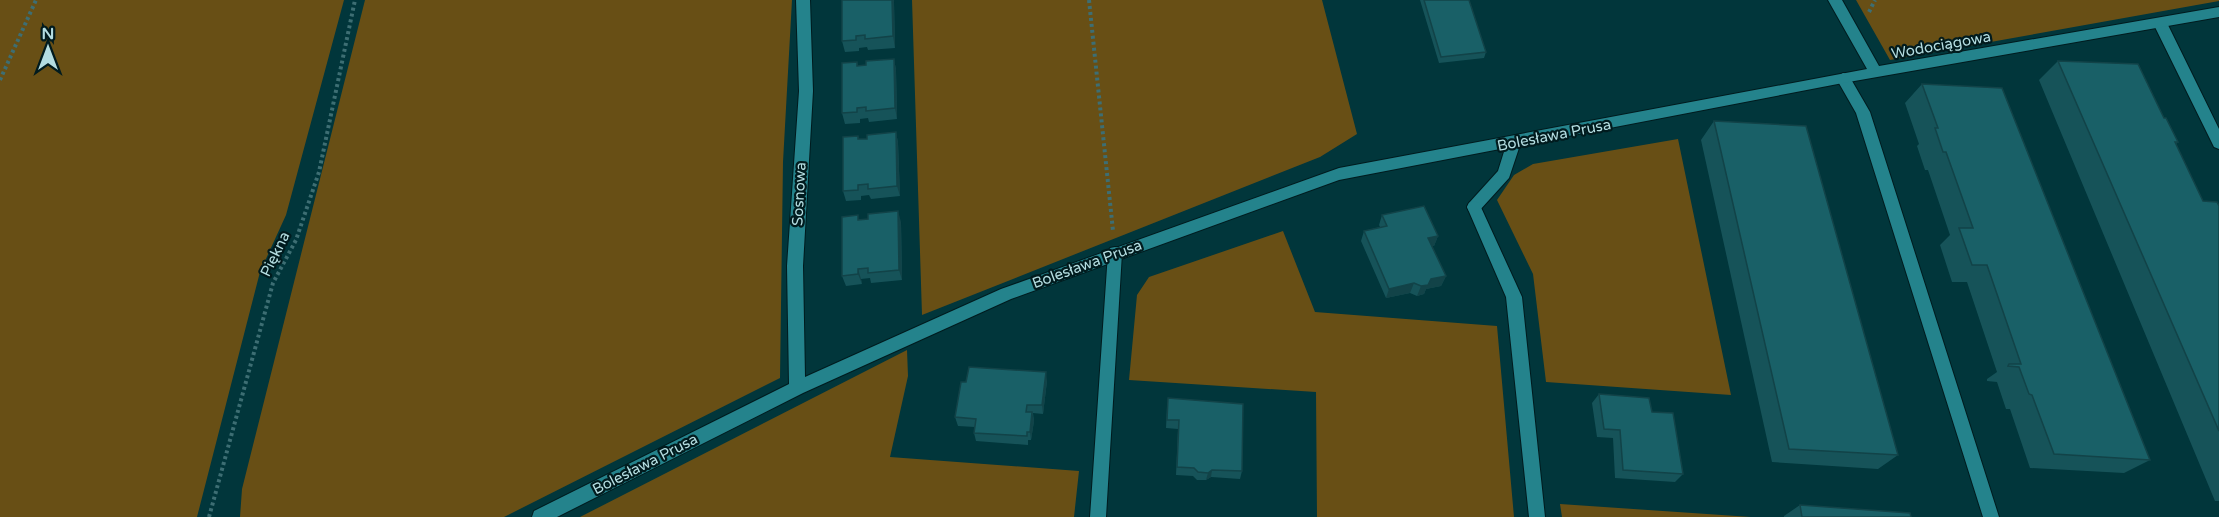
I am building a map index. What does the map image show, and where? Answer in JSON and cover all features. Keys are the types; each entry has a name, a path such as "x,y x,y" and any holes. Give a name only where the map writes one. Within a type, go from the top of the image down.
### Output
{"street":[{"name":"Sosnowa","path":"797,388 795,266 806,91 803,0"},
{"path":"1835,0 1876,73"},
{"name":"Wodociągowa","path":"1670,113 1843,78 2219,12"},
{"path":"2160,23 2219,144"},
{"path":"1843,78 1863,112 1991,517"},
{"name":"Bolesława Prusa","path":"540,517 797,388 1006,294 1115,253 1339,174 1670,113"},
{"path":"1514,142 1504,174 1474,207 1514,297 1537,517"},
{"path":"1098,517 1115,253"}],"path":[{"path":"0,80 36,0"},
{"name":"Piękna","path":"209,517 273,283 296,240 319,172 355,0"},
{"path":"1089,0 1115,253"}],"shaded area":[{"path":"0,0 344,0 286,215 260,272 197,517 0,517"},
{"path":"365,0 792,0 783,162 780,378 504,517 240,517 242,489"},
{"path":"912,0 1322,0 1357,134 1320,157 922,315"},
{"path":"1856,0 2219,0 2219,1 1890,60"},
{"path":"1678,139 1731,395 1546,382 1533,274 1497,200 1514,175 1533,164"},
{"path":"1283,231 1315,312 1497,326 1514,517 1317,517 1316,392 1129,380 1137,295 1149,277"},
{"path":"907,350 908,376 890,457 1079,471 1074,517 580,517"},
{"path":"1560,504 1751,517 1562,517"}],"building":[{"path":"842,0 892,0 893,36 865,39 865,35 856,36 856,40 842,41"},
{"path":"1424,0 1469,0 1486,52 1441,57"},
{"path":"894,59 895,108 866,111 866,107 857,108 857,112 842,113 842,63 857,62 857,66 866,65 866,61"},
{"path":"2058,61 2138,64 2178,142 2175,142 2203,201 2217,202 2219,206 2219,431"},
{"path":"1922,84 2002,88 2150,460 2054,454 2019,367 2008,366 2009,364 2021,364 1987,265 1972,265 1959,228 1973,228 1946,152 1943,152 1935,128 1938,128"},
{"path":"1714,121 1806,126 1898,455 1789,449"},
{"path":"896,132 897,186 868,189 868,184 858,185 858,190 843,191 843,137 858,136 858,139 867,139 867,135"},
{"path":"1424,206 1438,236 1428,238 1446,276 1431,279 1428,285 1421,286 1414,283 1389,289 1364,231 1387,226 1382,215"},
{"path":"898,211 899,270 868,273 868,268 858,269 858,274 842,276 842,217 858,215 858,220 868,219 868,214"},
{"path":"969,367 1046,372 1042,405 1027,405 1026,412 1032,412 1030,432 1027,432 1027,436 974,433 976,419 955,417 961,382 966,382"},
{"path":"1599,394 1649,398 1652,412 1673,413 1683,474 1623,470 1620,430 1604,429"},
{"path":"1168,398 1243,404 1242,471 1212,470 1208,473 1198,472 1194,468 1177,467 1179,420 1167,420"},
{"path":"1800,505 1910,513 1911,517 1802,517"}]}
